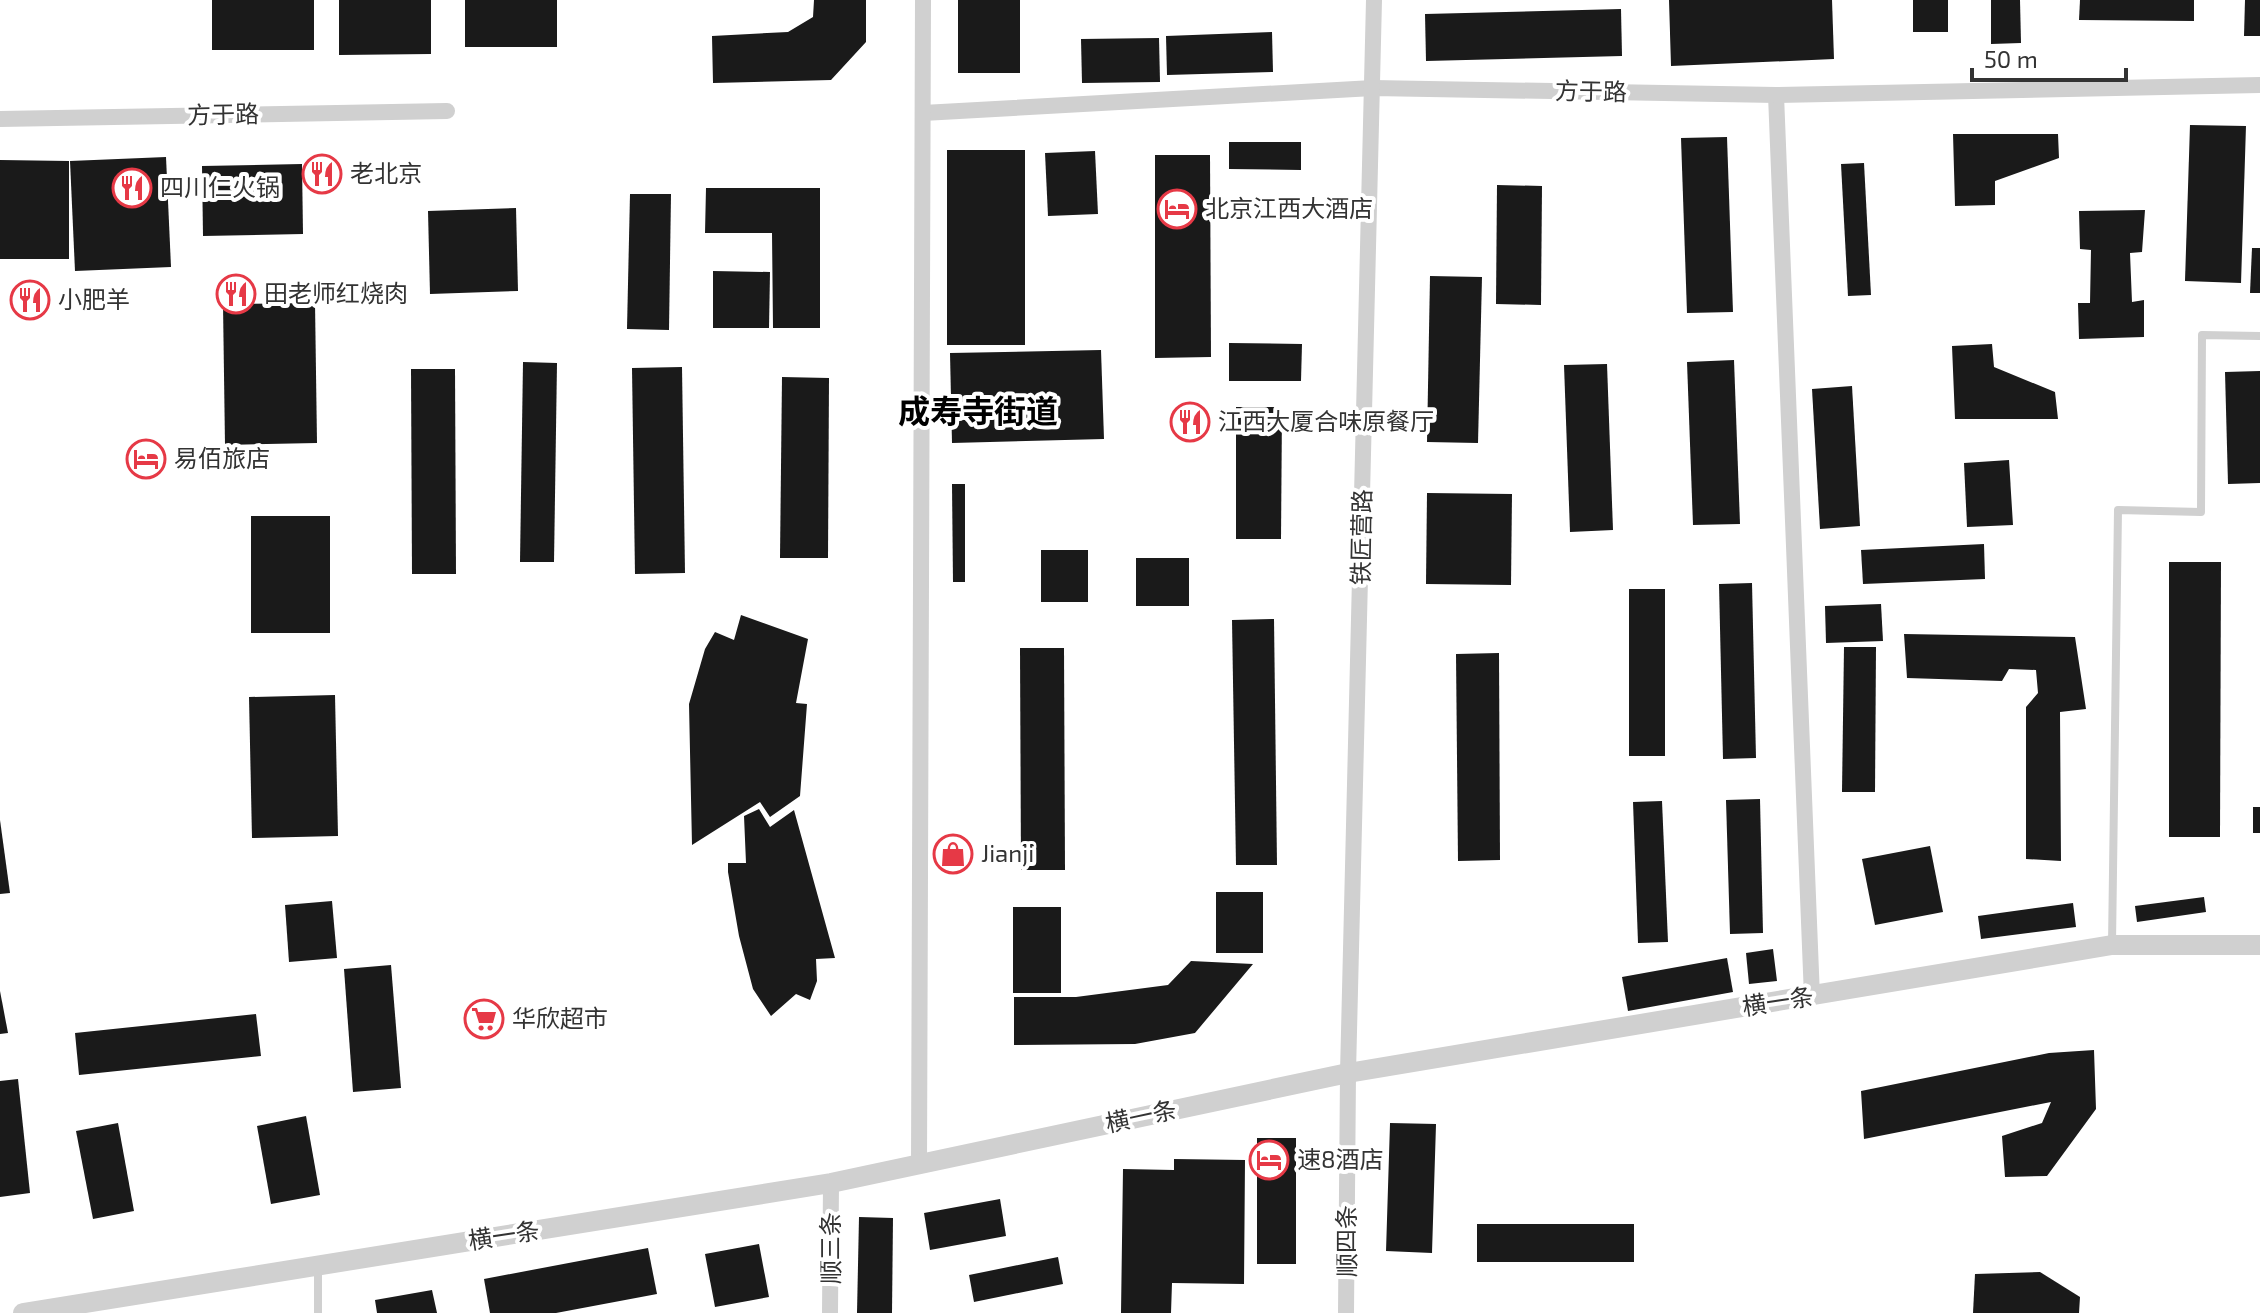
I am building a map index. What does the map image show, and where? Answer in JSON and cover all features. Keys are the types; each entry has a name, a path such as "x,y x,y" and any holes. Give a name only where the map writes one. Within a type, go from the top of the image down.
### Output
{"street":[{"path":"919,1165 923,0"},
{"name":"铁匠营路","path":"1348,1073 1374,0"},
{"name":"方于路","path":"923,113 1373,88 1776,95 2260,85"},
{"path":"1776,95 1812,997"},
{"name":"方于路","path":"0,119 447,111"},
{"name":"横一条","path":"23,1313 831,1183 1348,1073 2112,945 2260,945"},
{"name":"顺四条","path":"1346,1313 1348,1073"},
{"name":"顺三条","path":"830,1313 831,1183"}],"lane":[{"path":"2112,945 2118,510 2201,512 2202,335 2260,336"},
{"path":"318,1266 318,1313"}],"building":[{"path":"212,0 314,0 314,50 212,50"},
{"path":"339,0 431,0 431,54 339,55"},
{"path":"465,0 557,0 557,47 465,47"},
{"path":"814,0 866,0 866,42 831,80 713,83 712,36 788,32 813,17"},
{"path":"958,0 1020,0 1020,73 958,73"},
{"path":"1669,0 1832,0 1834,59 1671,66"},
{"path":"1913,0 1948,0 1948,32 1913,32"},
{"path":"1991,0 2020,0 2021,43 1991,44"},
{"path":"2080,0 2194,0 2194,21 2079,20"},
{"path":"2245,0 2260,0 2260,36 2244,36"},
{"path":"1621,9 1622,56 1426,61 1425,14"},
{"path":"1272,32 1273,72 1167,75 1166,36"},
{"path":"1159,38 1160,82 1082,83 1081,39"},
{"path":"2190,125 2246,126 2241,283 2185,281"},
{"path":"1953,134 2058,134 2059,158 1995,181 1995,205 1955,206"},
{"path":"1727,137 1733,312 1687,313 1681,138"},
{"path":"1229,142 1301,142 1301,170 1229,169"},
{"path":"947,150 1025,150 1025,345 947,345"},
{"path":"1095,151 1098,214 1048,216 1045,153"},
{"path":"1155,155 1210,155 1211,357 1155,358"},
{"path":"166,157 171,267 75,271 70,161"},
{"path":"0,160 69,161 69,259 0,259"},
{"path":"1864,163 1871,295 1848,296 1841,164"},
{"path":"302,164 303,234 203,236 202,166"},
{"path":"1497,185 1542,186 1541,305 1496,304"},
{"path":"706,188 820,188 820,328 773,328 772,233 705,233"},
{"path":"630,194 671,194 669,330 627,329"},
{"path":"516,208 518,291 430,294 428,211"},
{"path":"2145,210 2142,252 2130,253 2132,302 2144,300 2144,337 2079,339 2078,303 2090,303 2091,250 2080,249 2079,211"},
{"path":"2252,248 2260,248 2260,293 2250,293"},
{"path":"713,271 770,272 769,328 713,328"},
{"path":"1430,276 1482,277 1478,443 1427,442"},
{"path":"315,303 317,443 225,445 223,304"},
{"path":"1229,343 1302,344 1301,381 1229,381"},
{"path":"1992,344 1994,367 2055,392 2058,419 1955,419 1952,346"},
{"path":"1101,350 1104,439 952,443 950,353"},
{"path":"1734,360 1740,524 1693,525 1687,362"},
{"path":"523,362 557,363 554,562 520,562"},
{"path":"1607,364 1613,530 1570,532 1564,365"},
{"path":"682,367 685,573 635,574 632,368"},
{"path":"411,369 455,369 456,574 412,574"},
{"path":"2260,371 2260,483 2228,484 2225,372"},
{"path":"782,377 829,378 828,558 780,558"},
{"path":"1852,386 1860,526 1820,529 1812,389"},
{"path":"1236,407 1282,407 1281,539 1236,539"},
{"path":"2009,460 2013,525 1967,527 1964,463"},
{"path":"952,484 965,484 965,582 953,582"},
{"path":"1427,493 1512,494 1511,585 1426,584"},
{"path":"251,516 330,516 330,633 251,633"},
{"path":"1984,544 1985,579 1863,584 1861,550"},
{"path":"1041,550 1088,550 1088,602 1041,602"},
{"path":"1136,558 1189,558 1189,606 1136,606"},
{"path":"2169,562 2221,562 2220,837 2169,837"},
{"path":"1752,583 1756,758 1723,759 1719,584"},
{"path":"1629,589 1665,589 1665,756 1629,756"},
{"path":"1881,604 1883,641 1826,643 1825,606"},
{"path":"741,615 808,639 796,703 807,704 800,796 770,817 760,802 692,845 689,704 705,649 715,632 734,640"},
{"path":"1274,619 1277,865 1236,865 1232,620"},
{"path":"1904,634 2075,637 2086,709 2060,712 2061,861 2026,859 2026,707 2038,693 2036,670 2009,669 2002,681 1907,678"},
{"path":"1844,647 1876,647 1875,792 1842,792"},
{"path":"1020,648 1064,648 1065,870 1021,870"},
{"path":"1499,653 1500,860 1458,861 1456,654"},
{"path":"335,695 338,836 252,838 249,697"},
{"path":"1760,799 1763,933 1730,934 1726,800"},
{"path":"1662,801 1668,942 1638,943 1633,802"},
{"path":"2253,807 2260,807 2260,833 2253,833"},
{"path":"759,809 770,827 794,810 835,958 816,959 817,981 810,1000 796,994 771,1016 753,989 739,936 728,872 728,863 746,863 744,816"},
{"path":"0,820 10,893 0,894"},
{"path":"1930,846 1943,912 1875,925 1862,859"},
{"path":"1216,892 1263,892 1263,953 1216,953"},
{"path":"2204,897 2206,912 2137,922 2135,906"},
{"path":"332,901 337,958 289,962 285,905"},
{"path":"2073,903 2076,927 1981,939 1978,916"},
{"path":"1013,907 1061,907 1061,993 1013,993"},
{"path":"1773,949 1777,981 1749,984 1746,953"},
{"path":"1727,958 1733,992 1628,1011 1622,977"},
{"path":"1191,961 1253,964 1195,1033 1135,1044 1014,1045 1014,997 1076,997 1168,985"},
{"path":"391,965 401,1088 353,1092 344,969"},
{"path":"0,991 8,1033 0,1034"},
{"path":"256,1014 261,1056 79,1075 75,1033"},
{"path":"2094,1050 2096,1109 2047,1176 2005,1177 2002,1136 2042,1123 2051,1102 1864,1139 1861,1091 2049,1053"},
{"path":"18,1079 30,1193 0,1197 0,1081"},
{"path":"306,1116 320,1195 271,1204 257,1126"},
{"path":"118,1123 134,1211 93,1219 76,1131"},
{"path":"1390,1123 1436,1124 1432,1253 1386,1251"},
{"path":"1257,1138 1296,1138 1296,1264 1257,1264"},
{"path":"1174,1159 1245,1160 1244,1284 1172,1283 1171,1313 1121,1313 1123,1169 1174,1170"},
{"path":"1000,1199 1006,1236 930,1250 924,1213"},
{"path":"859,1217 893,1218 892,1313 857,1313"},
{"path":"1477,1224 1634,1224 1634,1262 1477,1262"},
{"path":"759,1244 769,1297 715,1307 705,1254"},
{"path":"648,1248 657,1294 556,1313 490,1313 484,1279"},
{"path":"1058,1257 1063,1284 974,1302 969,1275"},
{"path":"2040,1272 2080,1297 2079,1313 1973,1313 1975,1274"},
{"path":"432,1290 437,1313 377,1313 375,1300"}],"place":[{"name":"老北京","path":"322,174"},
{"name":"四川仁火锅","path":"132,188"},
{"name":"北京江西大酒店","path":"1177,209"},
{"name":"田老师红烧肉","path":"236,294"},
{"name":"小肥羊","path":"30,300"},
{"name":"江西大厦合味原餐厅","path":"1190,422"},
{"name":"易佰旅店","path":"146,459"},
{"name":"Jianji","path":"953,854"},
{"name":"华欣超市","path":"484,1019"},
{"name":"速8酒店","path":"1269,1160"}],"district":[{"name":"成寿寺街道","path":"978,412"}]}
